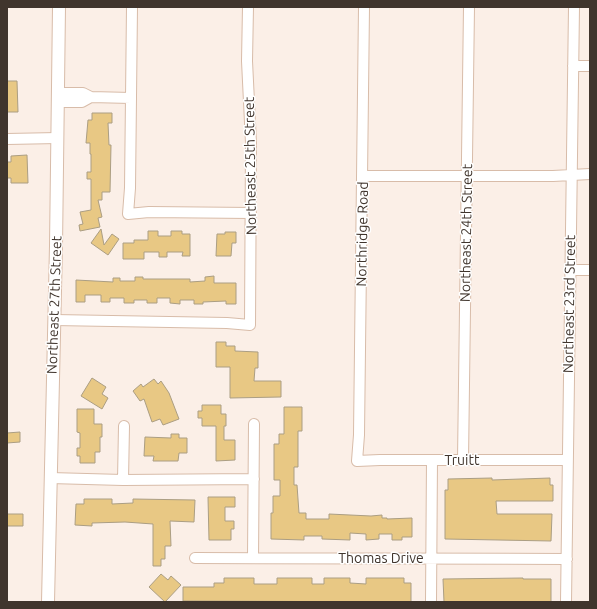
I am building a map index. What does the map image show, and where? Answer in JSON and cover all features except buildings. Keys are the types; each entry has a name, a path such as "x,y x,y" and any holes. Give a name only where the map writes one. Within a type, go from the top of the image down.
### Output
{"street":[{"name":"Northeast 27th Street","path":"48,602 56,252 59,7"},
{"path":"132,7 128,214 149,212 251,213"},
{"name":"Northeast 25th Street","path":"54,320 227,323 250,325 251,143 247,62 248,7"},
{"name":"Northridge Road","path":"357,461 359,436 364,7"},
{"name":"Northeast 24th Street","path":"463,460 469,7"},
{"name":"Northeast 23rd Street","path":"566,602 572,66 574,7"},
{"path":"572,66 590,66"},
{"path":"58,97 82,102 91,98 131,98"},
{"path":"7,139 58,138"},
{"path":"363,176 590,174"},
{"path":"570,270 590,270"},
{"path":"253,558 254,424"},
{"path":"123,480 124,426"},
{"path":"431,602 432,460"},
{"name":"Truitt","path":"357,461 567,460"},
{"path":"50,478 123,480 254,479"},
{"name":"Thomas Drive","path":"195,558 566,559"}]}
